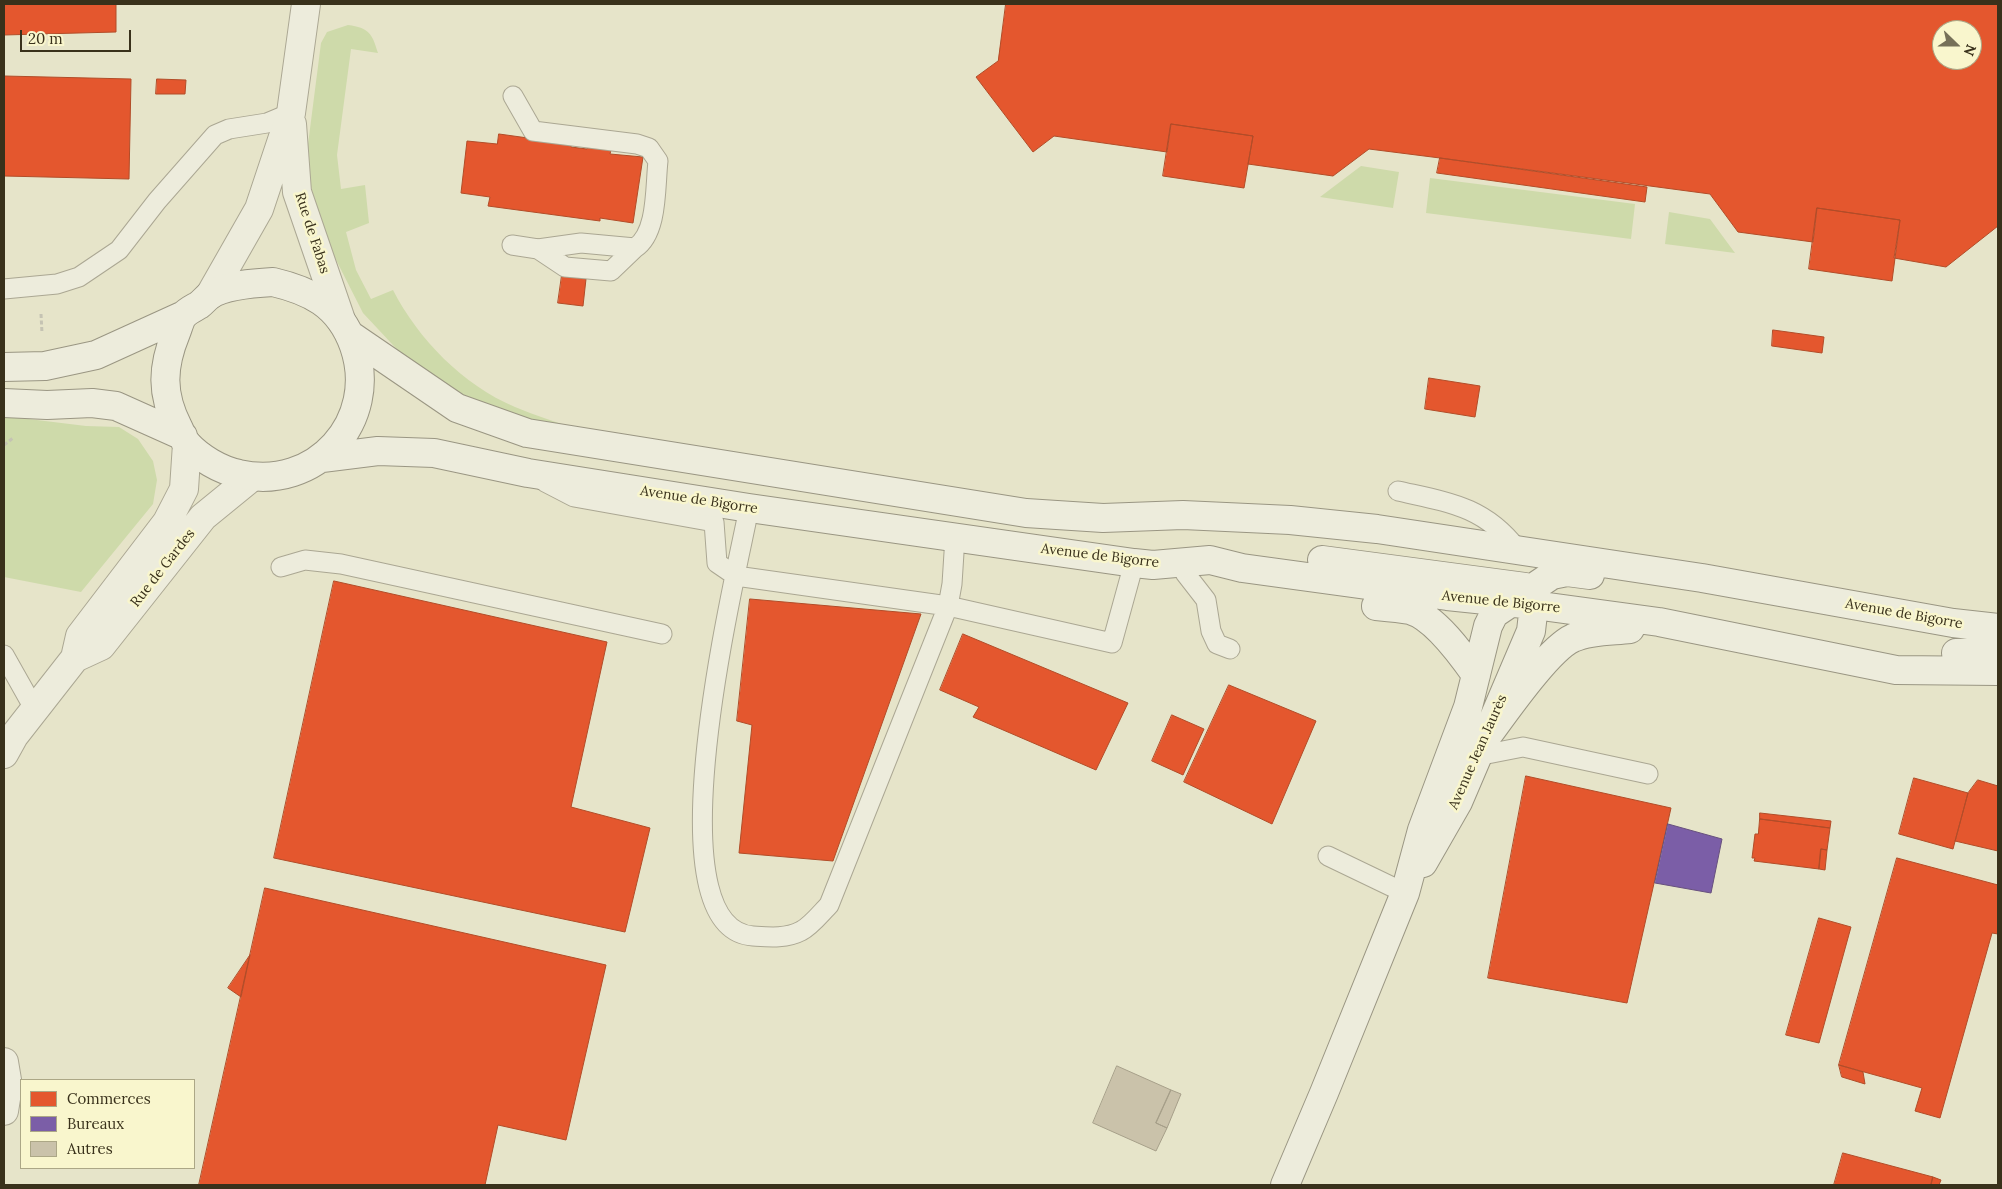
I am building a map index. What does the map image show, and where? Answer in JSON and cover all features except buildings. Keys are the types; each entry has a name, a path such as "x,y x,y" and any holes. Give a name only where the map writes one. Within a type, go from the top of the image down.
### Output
{"main road":[{"name":"Rue de Fabas","path":"210,295 259,209 291,112 306,4"},
{"name":"Rue de Fabas","path":"291,112 297,192 359,361 360,388 354,414 341,438 322,458"},
{"name":"Avenue de Bigorre","path":"210,295 246,283 273,282 299,288 322,302 346,328 456,408 527,433 1026,513 1103,518 1183,515 1290,520 1377,529 1702,578 1953,623 1998,628"},
{"path":"4,367 45,366 96,355 184,315 210,295"},
{"path":"184,315 169,351 165,380 169,410 185,440"},
{"path":"4,403 92,403 116,406 185,440 209,462 230,472 252,477 277,477 300,470 322,458"},
{"name":"Rue de Gardes","path":"4,754 14,736 75,658 80,636 168,522 184,489 185,440"},
{"name":"Avenue de Bigorre","path":"322,458 378,451 434,453 528,473 750,508 1143,564 1210,560 1242,568 1447,596 1525,599 1667,617 1896,670 1998,672"},
{"name":"Rue de Gardes","path":"75,658 101,646 204,517 252,477"},
{"path":"1517,549 1526,568 1525,599"},
{"path":"1143,564 1345,601 1412,611 1428,619 1476,675"},
{"path":"1525,599 1552,575 1567,572 1865,624 1877,625 1916,616 1998,609"},
{"name":"Avenue Jean Jaurès","path":"1285,1185 1328,1084 1404,893 1422,830 1468,707 1488,626 1494,614 1525,599 1531,631 1458,802 1435,844 1404,893"},
{"path":"1481,748 1541,666 1573,637 1630,629 1667,617 1903,654 1998,652"},
{"path":"4,1062 8,1086 4,1111"}],"lane":[{"path":"513,96 533,130 637,144 649,148 658,161 652,222 648,235 611,271 565,267 538,249"},
{"path":"4,289 57,284 79,277 119,250 157,201 215,135 229,129 267,123 291,112"},
{"path":"512,245 538,249 581,243 635,248"},
{"path":"528,473 574,497 714,522 717,563 736,576 948,606 1112,643 1143,564"},
{"path":"1398,491 1468,508 1507,536 1517,549"},
{"path":"750,508 712,693 701,809 706,883 718,912 730,928 744,935 777,937 802,931 829,906 948,606 952,584 955,537"},
{"path":"281,567 305,560 341,564 662,634"},
{"path":"1185,573 1206,600 1211,631 1217,644 1230,649"},
{"path":"4,655 35,710"},
{"path":"1481,748 1523,747 1648,774"},
{"path":"1328,856 1404,893"}],"green space":[{"path":"348,25 361,28 369,33 378,53 351,49 337,155 341,189 365,185 369,223 346,232 356,270 371,299 393,290 415,326 444,359 460,373 496,398 573,428 512,416 457,396 406,359 363,313 330,248 311,187 307,152 321,43 327,32"},
{"path":"1361,166 1399,172 1393,208 1320,197"},
{"path":"1430,178 1635,204 1631,239 1426,213"},
{"path":"1669,212 1710,219 1735,253 1665,244"},
{"path":"4,416 86,426 119,427 138,439 153,461 157,480 153,504 81,592 4,577"}]}
